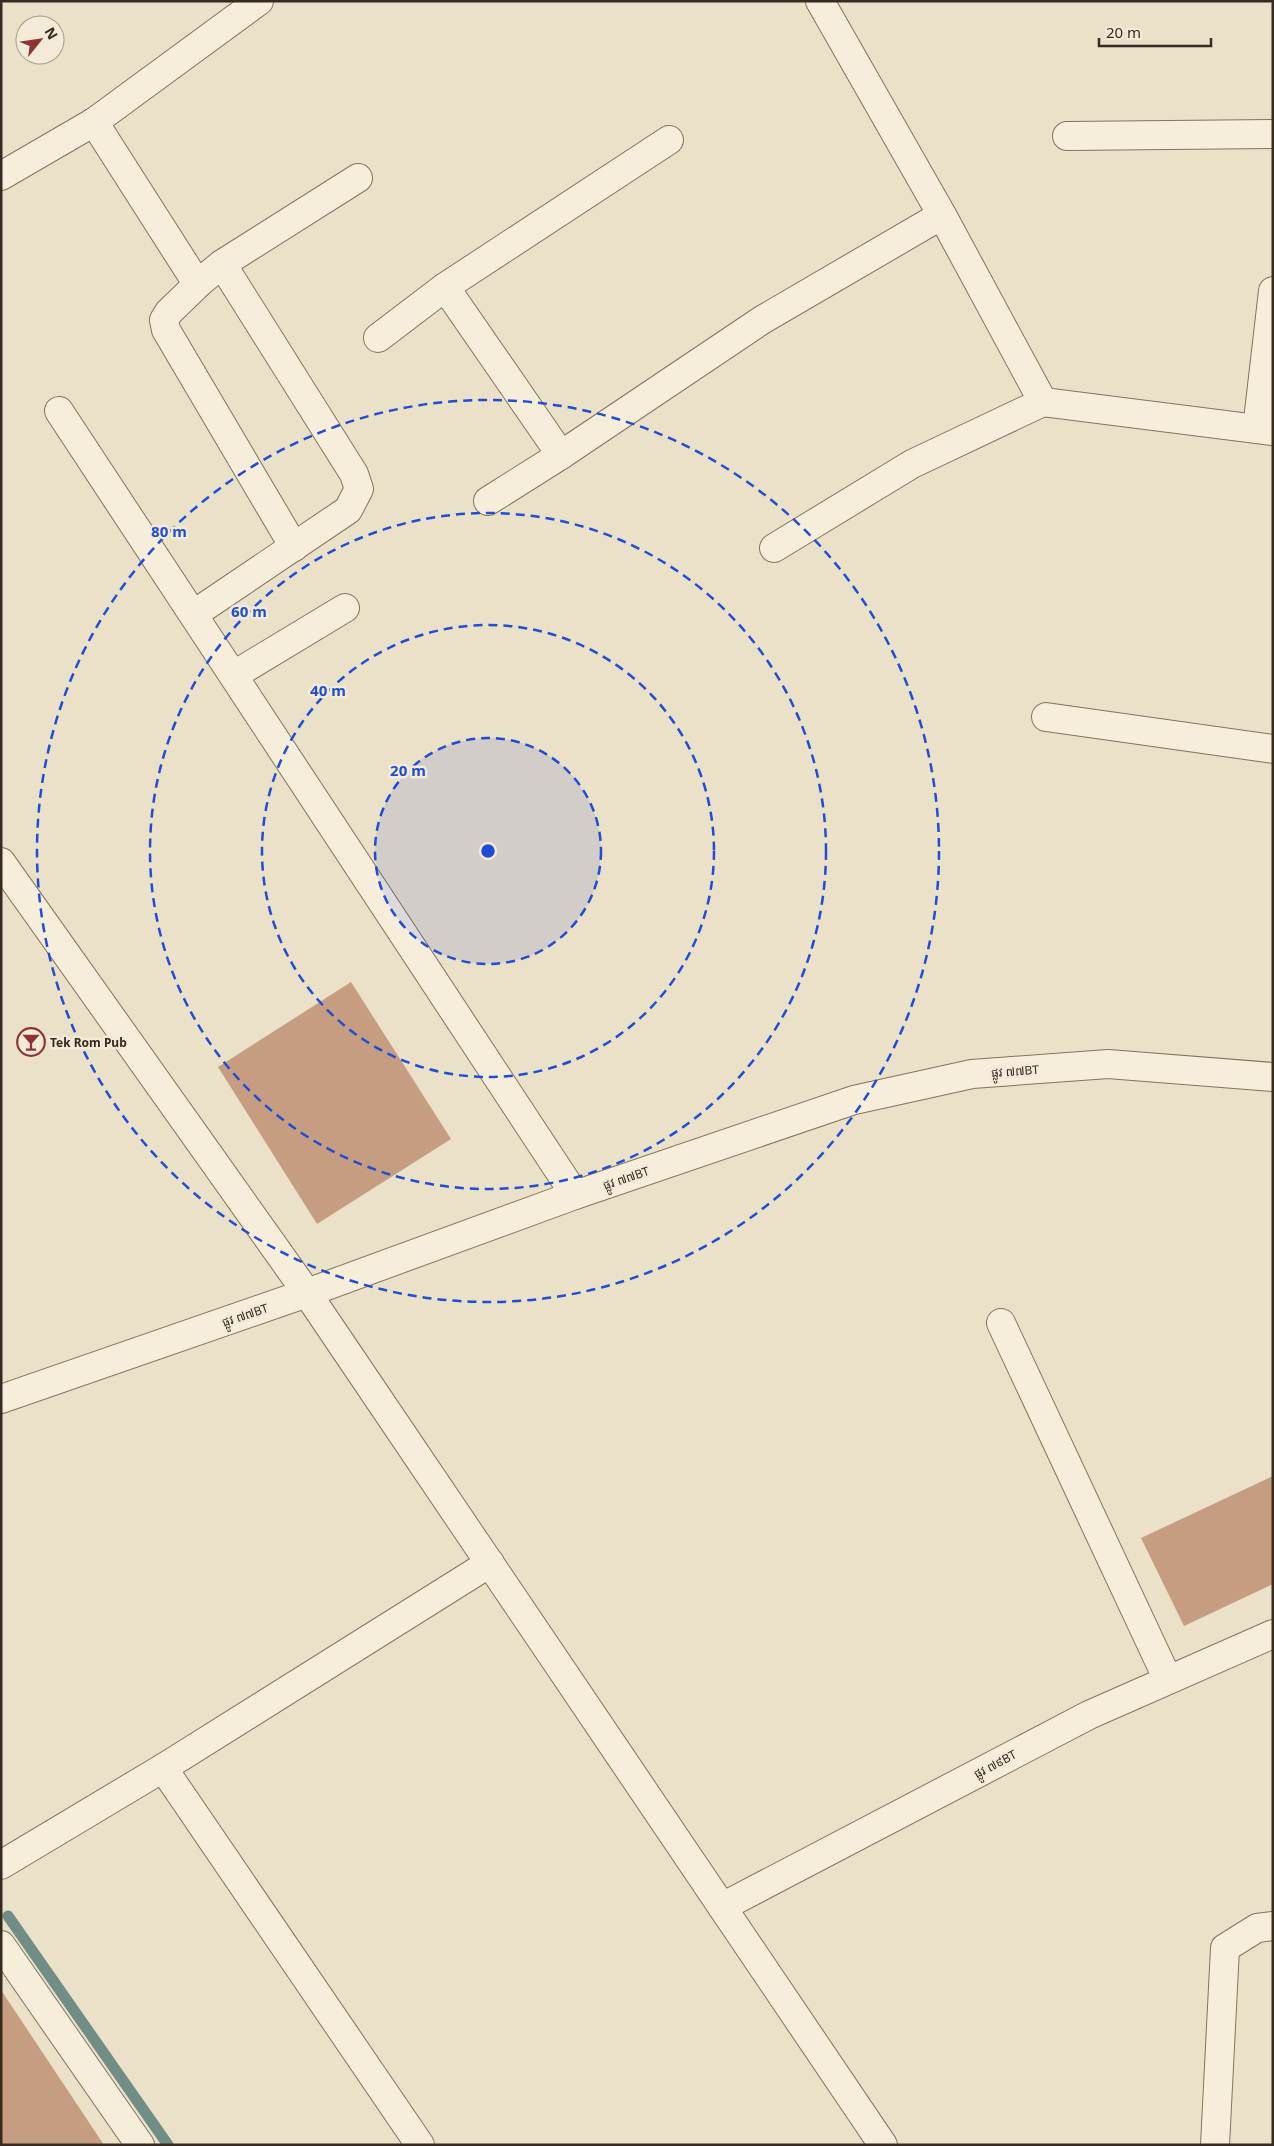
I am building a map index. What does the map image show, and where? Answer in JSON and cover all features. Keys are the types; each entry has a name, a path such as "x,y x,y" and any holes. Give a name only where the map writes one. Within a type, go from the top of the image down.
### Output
{"street":[{"path":"1,176 94,122 259,1"},
{"path":"820,1 942,215 1043,402"},
{"path":"94,122 191,274 200,282"},
{"path":"1067,136 1273,134"},
{"path":"378,338 445,287 669,140"},
{"path":"294,546 166,330 164,320 169,312 200,282 222,264 358,178"},
{"path":"488,501 561,455 762,320 942,215"},
{"path":"194,614 348,510 358,489 354,474 222,264"},
{"path":"445,287 561,455"},
{"path":"774,548 912,464 1043,402 1265,430 1273,291"},
{"path":"59,411 575,1195"},
{"path":"234,675 345,608"},
{"path":"1046,717 1273,749"},
{"path":"1,862 307,1293 883,2145"},
{"name":"ផ្លូវ ៧៧BT","path":"1,1400 307,1293 575,1195 854,1100 972,1074 1108,1064 1273,1077"},
{"path":"1001,1323 1168,1680"},
{"path":"1,1865 163,1768 490,1563"},
{"name":"ផ្លូវ ៧៩BT","path":"722,1907 1089,1715 1273,1634"},
{"path":"163,1768 420,2145"},
{"path":"1215,2145 1225,1948 1257,1928 1273,1926"},
{"path":"1,1945 140,2145"}],"building":[{"path":"351,982 451,1139 317,1224 218,1067"},
{"path":"1273,1476 1273,1584 1184,1626 1141,1538"},
{"path":"1,1990 104,2145 1,2145"}],"waterway":[{"path":"8,1916 168,2145"}],"place":[{"name":"Tek Rom Pub","path":"31,1042"}]}
